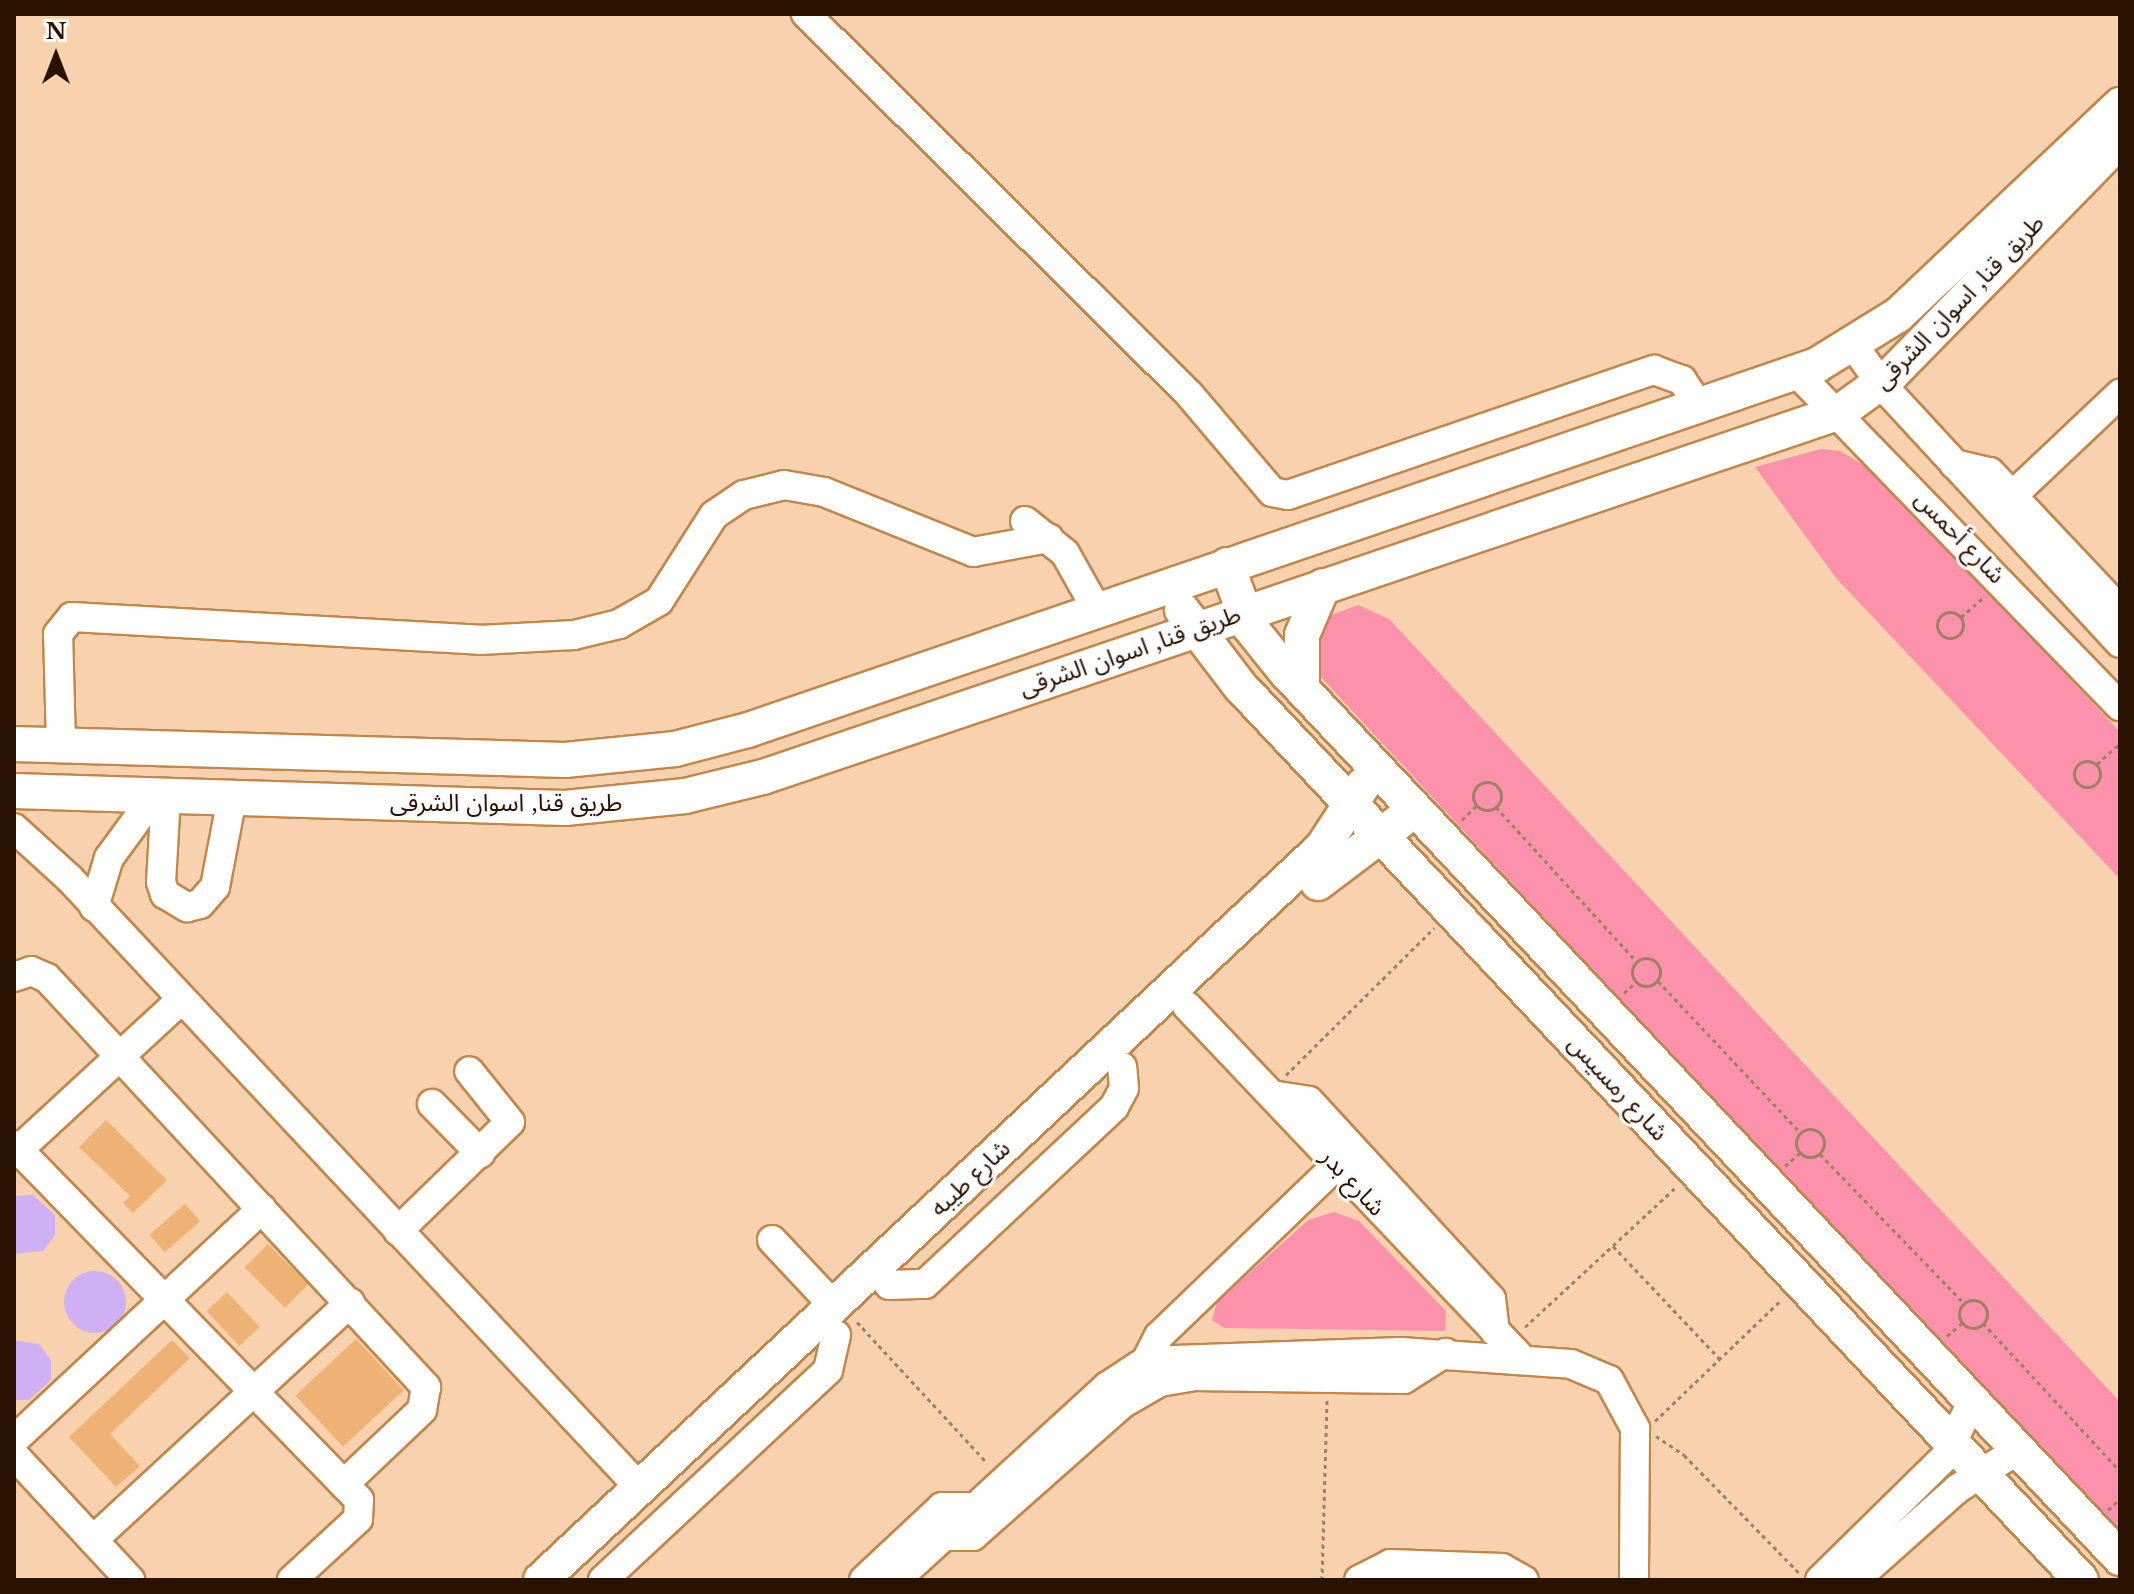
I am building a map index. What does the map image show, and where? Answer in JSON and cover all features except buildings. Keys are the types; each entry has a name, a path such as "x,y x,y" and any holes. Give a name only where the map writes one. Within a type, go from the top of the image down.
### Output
{"main road":[{"name":"طريق قنا, اسوان الشرقى","path":"14,744 528,761 640,754 772,723 1227,565 1797,373 1854,346 1898,315 2120,105"},
{"name":"طريق قنا, اسوان الشرقى","path":"14,791 565,808 685,796 788,769 1840,412 1881,384 2120,140"},
{"name":"شارع رمسيس","path":"1227,565 1242,613 1302,689 1423,813 2120,1558"},
{"name":"شارع رمسيس","path":"1166,586 1194,629 1355,805 2081,1580"},
{"path":"1302,689 1302,635 1323,586"},
{"name":"شارع طيبه","path":"573,1580 844,1321 1322,848 1355,805 1369,757"},
{"name":"شارع طيبه","path":"541,1580 639,1487 889,1285 1187,1006 1380,831 1423,813"}],"street":[{"path":"806,14 1189,394 1279,495 1654,370 1682,380 1699,406"},
{"name":"شارع أحمس","path":"1854,346 1881,384 2120,643"},
{"name":"شارع أحمس","path":"1797,373 1840,412 2120,706"},
{"path":"2012,496 2120,394"},
{"path":"1954,464 1984,469 2120,610"},
{"path":"61,745 58,634 72,617 480,640 598,631 640,614 670,591 714,515 744,495 784,485 824,492 973,552 1049,538"},
{"path":"1025,521 1049,538 1078,570 1097,610"},
{"path":"161,796 161,882 175,903 187,907 200,904 215,887 232,798"},
{"path":"94,907 121,835 161,796"},
{"path":"14,828 94,907 639,1487"},
{"path":"14,977 31,971 47,978 350,1303 428,1395 422,1410 344,1484"},
{"path":"181,1000 15,1150 359,1500 361,1515 292,1580"},
{"name":"شارع بدر","path":"1187,1006 1507,1344"},
{"path":"398,1231 480,1153 510,1117 469,1071"},
{"path":"1271,1093 1309,1101 1491,1299 1507,1344"},
{"path":"432,1104 480,1153"},
{"path":"944,1536 973,1536 1141,1373 1165,1329 1337,1165"},
{"path":"14,1440 262,1209"},
{"path":"603,1580 828,1370 844,1321 772,1240"},
{"path":"93,1540 350,1303"},
{"path":"896,1580 1003,1481 1141,1373 1192,1354 1445,1353 1507,1344 1586,1367 1626,1401 1635,1428 1634,1580"},
{"path":"1141,1373 1404,1379 1445,1353"},
{"path":"1820,1580 1954,1444 1973,1400"},
{"path":"1855,1580 1981,1472 2019,1449"},
{"path":"14,1455 130,1580"},
{"path":"864,1580 942,1507 975,1507"},
{"path":"1359,1580 1390,1564 1502,1568 1524,1580"}],"path":[{"path":"1961,617 1960,634 1939,633 1939,617 1961,617 2002,582"},
{"path":"2097,764 2099,781 2078,783 2076,766 2097,764 2120,743"},
{"path":"1496,807 1498,788 1479,785 1477,805 1496,807 1637,962 1636,982 1658,981"},
{"path":"1271,1093 1452,909"},
{"path":"1637,962 1654,960 1658,981 1800,1132 1800,1153 1820,1154 1964,1303 1980,1302 1983,1323 2120,1471"},
{"path":"1800,1132 1821,1133 1820,1154"},
{"path":"1507,1344 1695,1171"},
{"path":"1613,1246 1720,1359"},
{"path":"1782,1299 1644,1431 1684,1455 1805,1580"},
{"path":"1964,1303 1962,1323 1983,1323"},
{"path":"844,1321 1003,1481"},
{"path":"1322,1580 1328,1378"}],"shaded area":[{"path":"1821,449 1840,451 1875,472 2120,732 2120,879 1836,578 1755,467"},
{"path":"1358,605 1389,619 2120,1402 2120,1537 1317,673 1320,631 1331,615"},
{"path":"33,1195 55,1215 55,1235 43,1251 14,1254 14,1196"},
{"path":"1334,1212 1359,1221 1446,1311 1445,1331 1224,1328 1212,1320 1217,1302 1308,1220"},
{"path":"95,1271 107,1273 117,1280 124,1290 124,1314 117,1324 107,1331 95,1333 83,1331 73,1324 66,1314 64,1302 66,1290 73,1280 83,1273"},
{"path":"14,1340 39,1344 51,1360 51,1380 29,1400 14,1400"}]}
